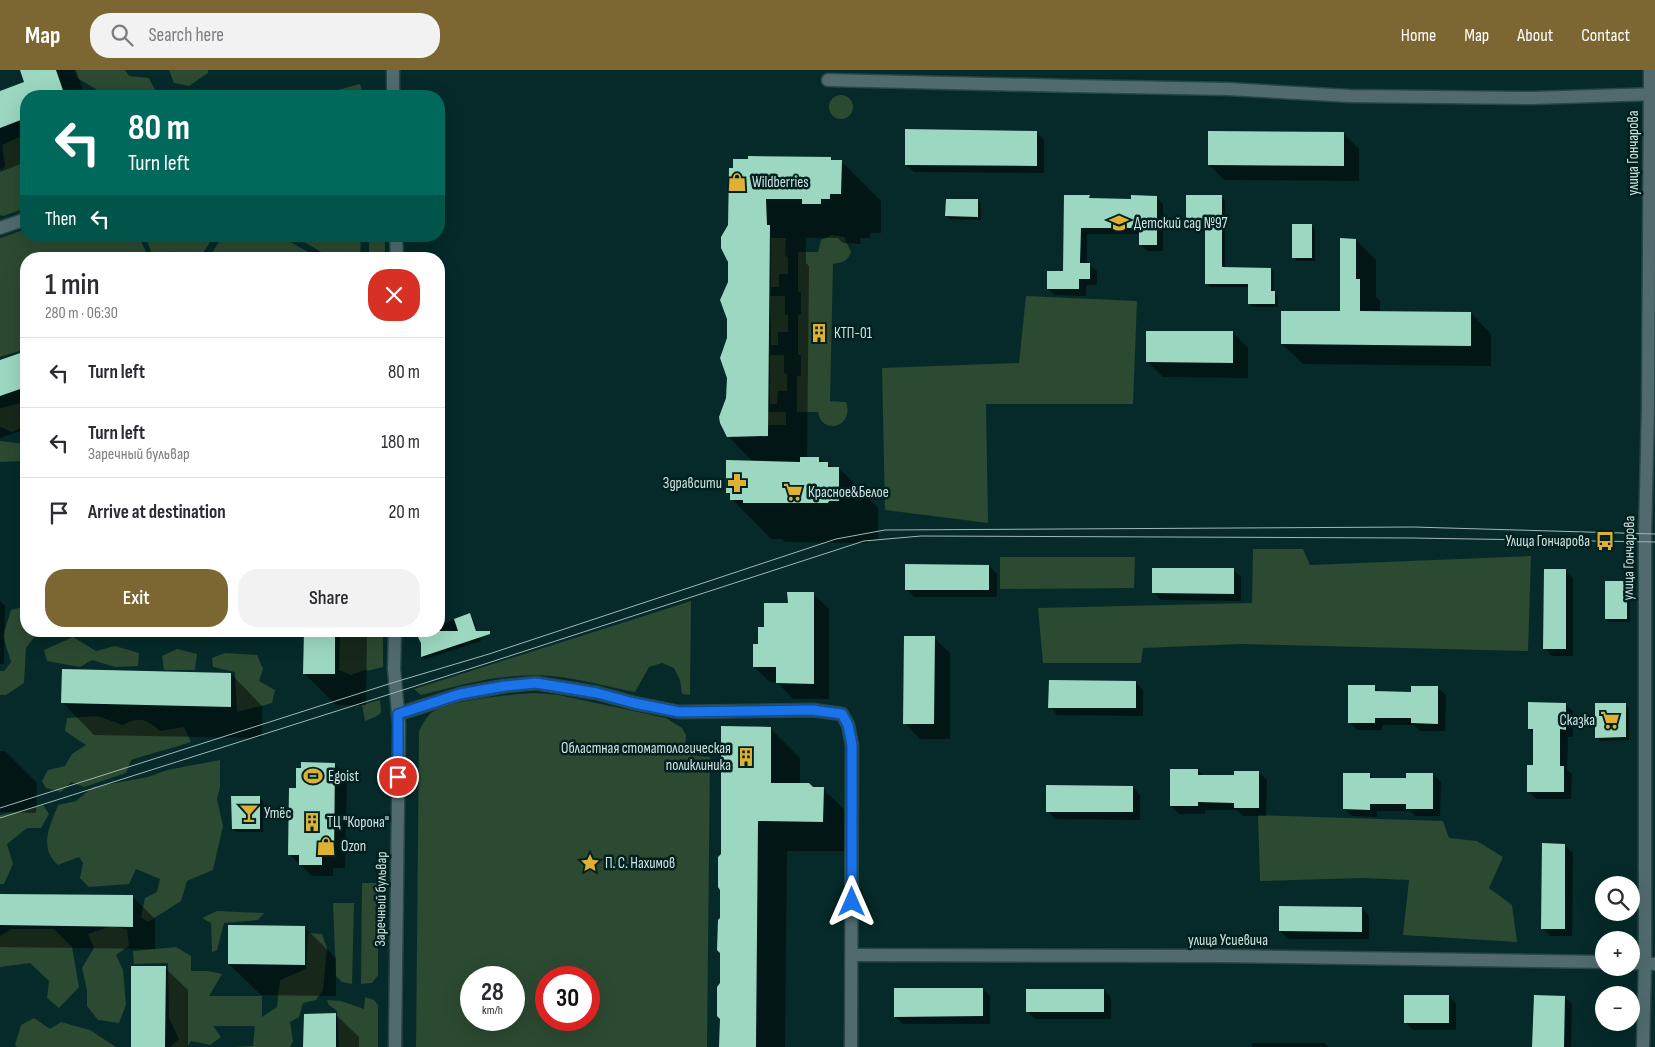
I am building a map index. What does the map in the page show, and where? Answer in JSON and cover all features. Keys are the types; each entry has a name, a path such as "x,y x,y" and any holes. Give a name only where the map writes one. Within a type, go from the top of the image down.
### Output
{"street":[{"path":"393,70 393,90"},
{"name":"улица Гончарова","path":"1643,1047 1650,964 1645,534 1652,94 1650,70"},
{"path":"828,80 1228,89 1350,96 1532,98 1652,94"},
{"path":"0,228 20,221"},
{"name":"Заречный бульвар","path":"395,637 394,669 398,714 395,1047"},
{"path":"398,714 460,694 536,683 597,693 679,712 812,710 842,714 848,725 852,745 852,1047"},
{"name":"улица Усиевича","path":"853,956 1230,956 1595,962"}],"green space":[{"path":"74,70 125,70 129,76 149,78 155,90 96,90 77,78"},
{"path":"169,70 208,70 208,73 189,86 174,83"},
{"path":"360,84 362,90 338,90"},
{"path":"841,95 846,96 852,102 852,112 846,118 841,119 836,118 830,112 829,107 830,102 836,96"},
{"path":"20,138 20,210 3,216 0,215 0,168 2,170 5,166 2,145"},
{"path":"20,231 20,242 141,242 146,252 20,252 20,351 0,357 0,238"},
{"path":"832,235 844,237 851,252 844,261 833,264 830,401 846,402 848,411 842,422 831,426 825,424 818,412 797,412 797,376 801,376 801,355 798,355 798,315 801,314 801,293 798,292 798,252 818,252 821,240"},
{"path":"771,238 786,238 785,256 788,257 788,274 779,274 779,287 771,287"},
{"path":"147,242 210,242 204,252 151,252"},
{"path":"219,242 291,242 308,252 213,252"},
{"path":"304,242 361,242 360,252 321,252"},
{"path":"369,242 385,242 385,252 369,252"},
{"path":"770,296 785,296 785,315 788,315 788,332 778,332 778,345 771,345"},
{"path":"1026,296 1137,301 1133,404 986,404 988,523 885,510 882,368 1019,363"},
{"path":"770,355 784,355 784,373 787,374 787,391 778,391 777,404 770,404"},
{"path":"20,403 20,429 12,432 0,427 0,408"},
{"path":"767,412 786,412 786,425 767,425"},
{"path":"0,441 20,443 20,461 0,462"},
{"path":"1253,549 1303,549 1310,565 1531,556 1528,651 1240,644 1143,648 1141,663 1043,663 1038,608 1252,603"},
{"path":"1000,557 1135,557 1134,588 1000,589"},
{"path":"691,601 690,695 682,694 680,680 674,668 662,663 649,667 635,692 573,679 535,675 502,677 421,695 414,689"},
{"path":"20,608 20,637 34,637 26,648 24,683 6,695 0,695 0,671 4,671 11,662 3,636 11,610"},
{"path":"73,637 96,651 115,646 139,653 138,666 115,667 92,660 80,667 47,661 44,650"},
{"path":"340,637 383,637 383,667 367,671 367,669 351,675 339,670"},
{"path":"177,649 197,654 195,670 164,670 162,656"},
{"path":"225,653 257,655 263,669 259,681 275,690 272,703 237,712 235,672 213,667 212,658"},
{"path":"536,693 559,695 666,718 682,728 686,735 685,748 697,749 697,756 710,757 707,1047 416,1047 419,731 430,714 438,709 464,701"},
{"path":"380,700 381,713 365,721 362,705"},
{"path":"97,716 123,725 134,720 143,720 160,731 184,727 191,742 131,760 126,773 84,787 71,782 61,792 46,788 42,781 48,770 65,766 72,754 86,745 65,731 67,718"},
{"path":"220,760 220,787 217,799 223,826 213,870 187,881 181,901 148,922 141,917 145,898 157,892 160,879 136,869 129,884 89,887 80,878 83,863 79,857 58,865 48,851 49,828 58,805 76,801 93,787 148,777 167,770"},
{"path":"43,805 49,814 41,828 27,828 7,844 13,864 4,884 0,884 0,815"},
{"path":"1258,815 1443,821 1449,838 1477,841 1503,857 1489,888 1512,905 1517,942 1403,935 1409,880 1362,878 1260,881"},
{"path":"362,883 378,883 378,975 372,983 361,984"},
{"path":"333,903 354,903 352,984 342,982 336,976"},
{"path":"217,911 264,913 258,920 224,923 217,950 212,952 211,923 202,918"},
{"path":"111,926 127,929 129,946 116,955 123,970 126,1005 119,1023 98,1020 87,1006 87,990 82,968 94,948 88,934"},
{"path":"11,929 54,929 72,947 79,987 59,1008 47,998 49,981 30,963 0,967 0,936"},
{"path":"308,933 322,934 327,948 323,990 316,1000 303,1003 299,1017 290,1022 293,1041 290,1047 234,1047 253,1046 255,1026 213,1026 221,1037 210,1045 191,1041 187,1047 170,1047 179,1039 169,1018 168,963 134,964 133,951 176,947 191,956 191,971 208,971 222,974 209,996 262,996 262,1017 277,1007 280,980 306,969"},
{"path":"365,997 374,1000 378,1005 378,1047 339,1047 337,1011 329,1005 327,1000 341,1001 364,1009"},
{"path":"34,1018 50,1029 61,1022 90,1030 116,1047 17,1047 15,1045 21,1025"}],"building":[{"path":"20,70 56,70 63,90 20,90 20,120 0,128 0,91 24,82"},
{"path":"905,129 1037,131 1037,166 905,165"},
{"path":"1208,131 1344,132 1344,166 1208,165"},
{"path":"748,156 831,157 831,160 842,160 841,194 830,194 830,199 821,199 821,204 802,204 802,199 766,199 767,225 770,225 768,436 727,437 719,417 726,398 727,378 720,358 727,338 727,319 720,300 728,282 728,262 721,248 721,237 728,225 729,168 733,168 733,159 748,159"},
{"path":"1064,195 1090,195 1089,198 1131,199 1131,195 1157,196 1157,245 1139,245 1139,228 1081,228 1080,263 1090,263 1090,279 1079,279 1079,289 1047,289 1047,271 1063,271"},
{"path":"1186,195 1222,195 1222,267 1271,268 1271,291 1275,291 1275,304 1248,304 1248,284 1205,284 1205,225 1186,224"},
{"path":"946,199 978,199 978,217 945,216"},
{"path":"1292,224 1312,224 1312,258 1292,258"},
{"path":"1340,238 1356,239 1356,279 1360,279 1360,311 1471,312 1471,346 1281,344 1281,311 1340,311"},
{"path":"1146,331 1233,331 1233,363 1146,362"},
{"path":"20,353 20,389 0,396 0,360"},
{"path":"800,457 819,457 819,462 828,462 828,467 839,467 839,501 829,501 828,503 743,503 743,500 730,500 730,493 726,493 726,460 800,462"},
{"path":"905,564 989,565 989,590 905,590"},
{"path":"1152,568 1234,568 1234,594 1152,593"},
{"path":"1544,569 1566,569 1566,649 1543,649"},
{"path":"1605,581 1627,581 1627,619 1605,619"},
{"path":"787,592 814,592 814,684 776,683 776,667 753,667 753,644 758,644 758,627 764,627 764,603 788,603"},
{"path":"470,613 476,631 490,631 490,634 421,657 421,643 418,637 445,637 445,631 458,631 454,619"},
{"path":"904,636 935,636 934,724 903,724"},
{"path":"304,637 335,637 335,674 303,674"},
{"path":"62,669 231,673 231,707 61,703"},
{"path":"1049,680 1136,681 1136,708 1048,708"},
{"path":"1348,685 1375,685 1375,691 1411,692 1411,686 1438,686 1438,724 1411,723 1411,718 1375,718 1375,723 1348,723"},
{"path":"1528,702 1566,703 1566,730 1560,729 1560,766 1564,766 1564,792 1527,792 1527,765 1533,765 1533,729 1528,729"},
{"name":"Сказка","path":"1595,703 1626,703 1626,737 1595,738"},
{"path":"721,726 771,727 771,783 809,783 813,787 824,787 823,822 758,821 756,1047 719,1047 720,1019 717,1016 717,987 720,983 720,953 717,950 718,920 720,918 718,857 721,854"},
{"name":"ТЦ \"Корона\"","path":"301,762 335,763 334,857 322,857 322,865 299,865 299,855 288,855 289,788 296,788 296,768 301,768"},
{"path":"1170,769 1198,769 1198,775 1234,775 1234,771 1259,771 1259,808 1234,808 1234,803 1198,802 1198,806 1170,806"},
{"path":"1343,773 1370,773 1370,778 1406,778 1406,773 1433,773 1433,809 1406,809 1406,804 1370,804 1370,810 1343,809"},
{"path":"1046,785 1133,786 1133,812 1046,812"},
{"path":"231,796 260,796 260,829 232,829"},
{"path":"1542,843 1565,844 1565,929 1541,929"},
{"path":"0,894 133,895 133,927 0,925"},
{"path":"1279,906 1362,907 1362,932 1279,931"},
{"path":"228,925 305,926 305,965 228,964"},
{"path":"131,966 166,966 165,1047 131,1047"},
{"path":"894,988 983,988 983,1016 894,1017"},
{"path":"1026,989 1104,989 1104,1012 1026,1012"},
{"path":"1404,995 1449,995 1449,1023 1404,1023"},
{"path":"1534,995 1565,996 1564,1047 1532,1047"},
{"path":"336,1013 336,1047 303,1047 304,1014"}],"tram line":[{"path":"0,808 395,682 489,654 836,539 885,530 1413,527 1655,534"},
{"path":"0,818 864,541 921,536 1413,538 1655,542"}],"place":[{"name":"Wildberries","path":"737,182"},
{"name":"Детский сад №97","path":"1119,223"},
{"name":"КТП-01","path":"819,333"},
{"name":"Здравсити","path":"737,483"},
{"name":"Красное&Белое","path":"793,492"},
{"name":"Улица Гончарова","path":"1605,541"},
{"name":"Сказка","path":"1610,720"},
{"name":"Областная стоматологическая поликлиника","path":"746,757"},
{"name":"Egoist","path":"313,776"},
{"name":"Утёс","path":"249,813"},
{"name":"ТЦ \"Корона\"","path":"312,822"},
{"name":"Ozon","path":"326,846"},
{"name":"П. С. Нахимов","path":"590,863"}],"route":[{"path":"398,777 398,714 460,694 505,686 536,683 597,693 679,712 812,710 842,714 848,725 852,745 852,902"}]}
